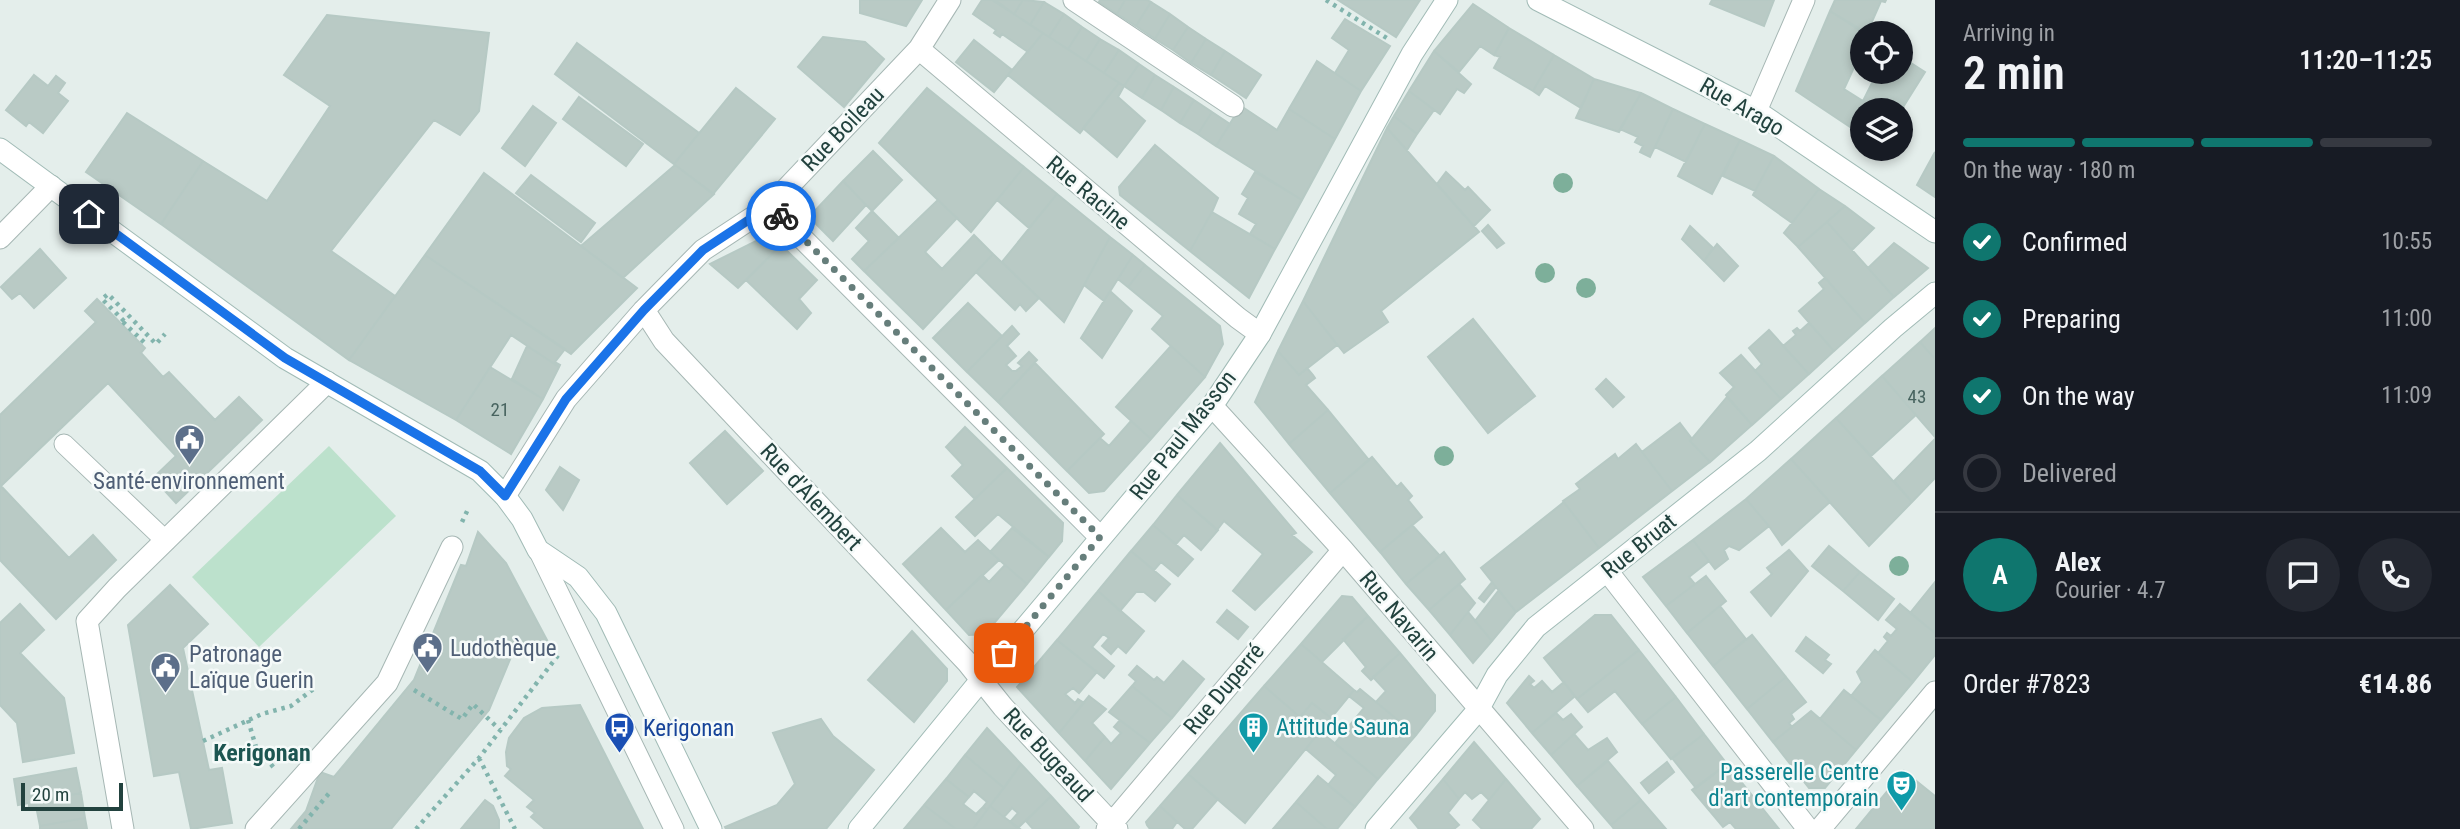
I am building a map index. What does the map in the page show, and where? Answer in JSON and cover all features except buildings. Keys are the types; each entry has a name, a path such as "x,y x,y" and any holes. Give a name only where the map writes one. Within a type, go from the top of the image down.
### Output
{"street":[{"name":"Rue Boileau","path":"505,496 566,399 644,310 703,250 770,206 919,49 950,0"},
{"path":"1074,0 1233,106"},
{"name":"Rue Paul Masson","path":"859,829 1212,406 1260,334 1412,54 1447,0"},
{"name":"Rue Arago","path":"1538,0 1756,111 1935,232"},
{"path":"1756,111 1804,0"},
{"name":"Rue Racine","path":"919,49 1260,334"},
{"path":"0,149 285,358 480,471 505,496 522,519 538,550 578,577 606,613 711,829"},
{"path":"0,238 51,186"},
{"path":"770,206 1100,537"},
{"name":"Rue Bruat","path":"1376,829 1478,710 1497,674 1536,628 1758,451 1935,293"},
{"name":"Rue d'Alembert","path":"644,310 664,341 981,680"},
{"path":"123,829 87,621 117,588 327,382"},
{"name":"Rue Navarin","path":"1212,406 1343,550 1583,829"},
{"path":"256,829 387,684 452,547"},
{"name":"Rue Duperré","path":"1112,827 1343,550"},
{"path":"1608,572 1808,829"},
{"name":"Rue Bugeaud","path":"981,680 1112,827"},
{"path":"1821,829 1935,692"}],"lane":[{"path":"64,444 166,541"},
{"path":"538,550 674,829"}],"path":[{"path":"1326,0 1412,54"},
{"path":"147,345 102,299 108,294 156,344 165,334"},
{"path":"416,829 479,758 578,632"},
{"path":"203,741 248,720 291,706 316,687"},
{"path":"412,689 462,719 473,704 500,730"},
{"path":"248,720 256,747 291,789"},
{"path":"479,758 514,829"}],"green space":[{"path":"329,446 396,516 259,647 192,577"}],"way so far":[{"path":"781,216 1100,537 1004,653"}],"place":[{"name":"Santé-environnement","path":"189,467"},
{"name":"Ludothèque","path":"427,675"},
{"name":"Patronage Laïque Guerin","path":"166,694"},
{"name":"Attitude Sauna","path":"1253,754"},
{"name":"Kerigonan","path":"620,755"},
{"name":"Passerelle Centre d'art contemporain","path":"1902,812"}],"district":[{"name":"Kerigonan","path":"262,753"}],"route":[{"path":"89,214 285,358 480,471 505,496 566,399 662,291 703,250 770,206 781,216"}]}
